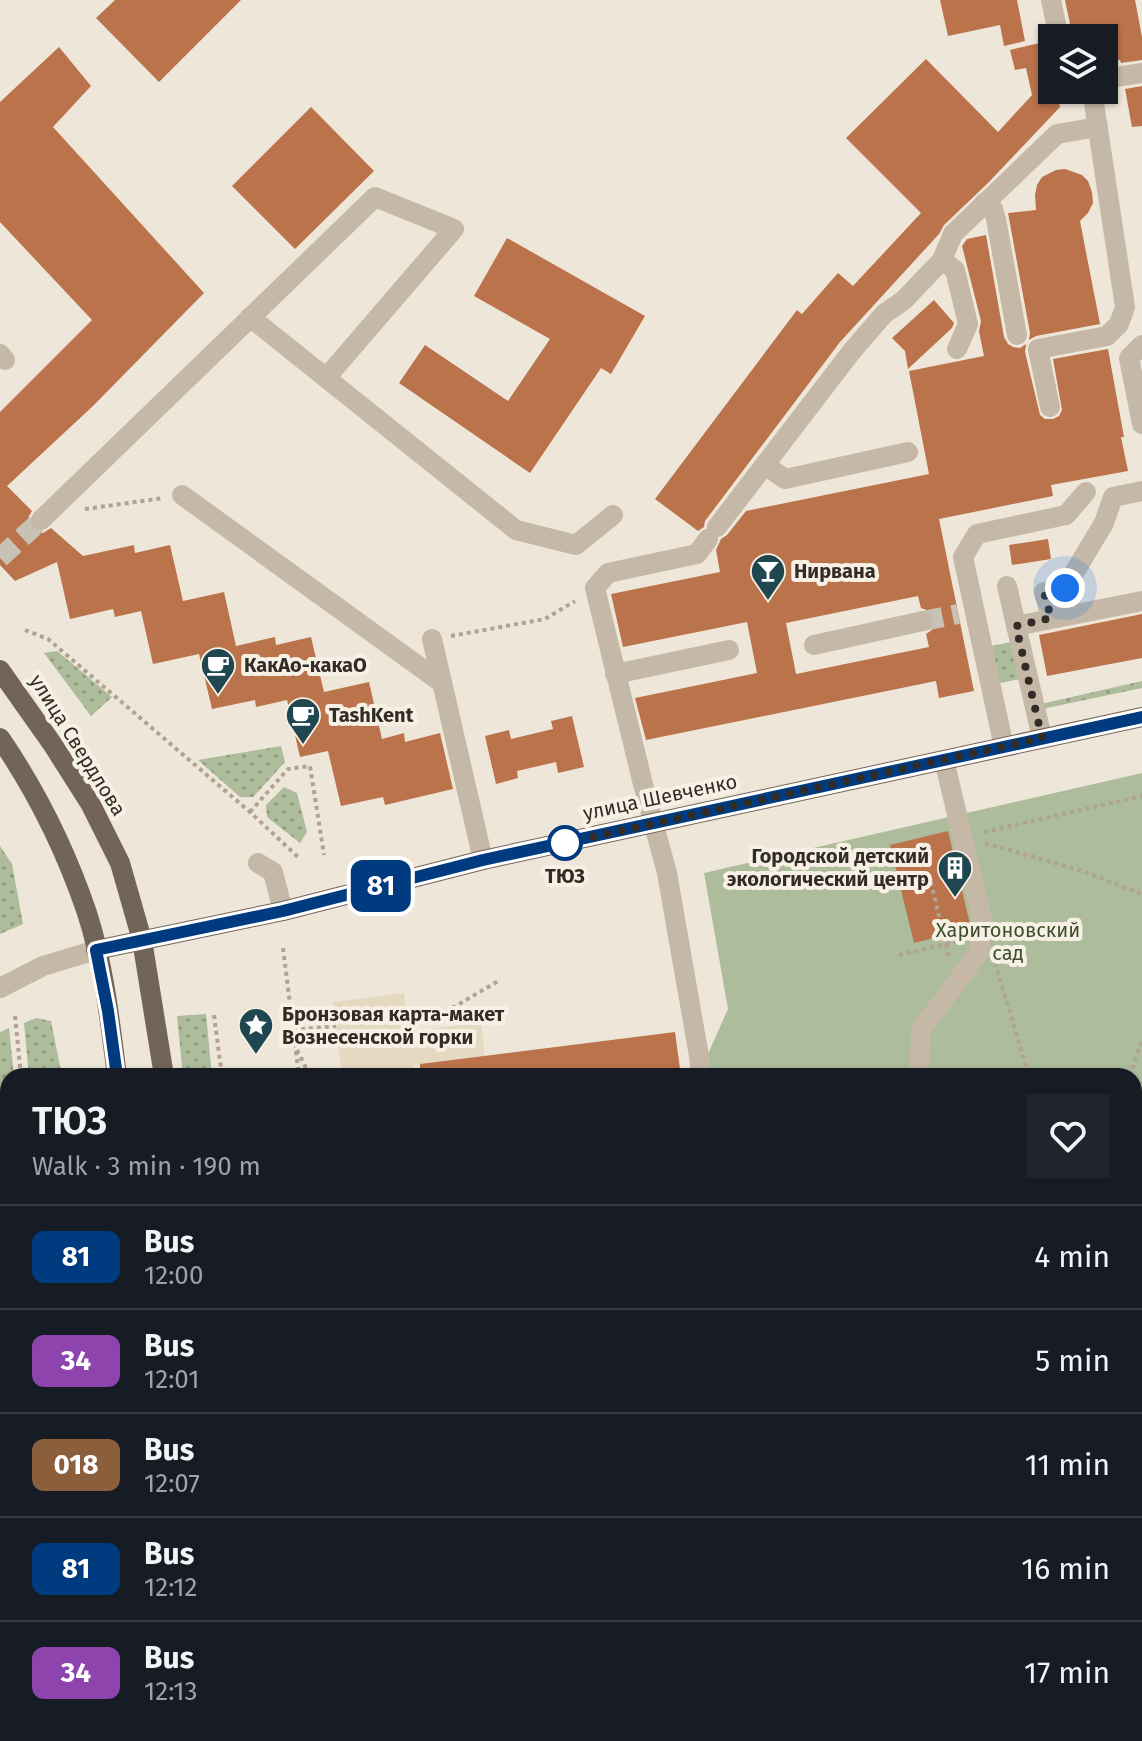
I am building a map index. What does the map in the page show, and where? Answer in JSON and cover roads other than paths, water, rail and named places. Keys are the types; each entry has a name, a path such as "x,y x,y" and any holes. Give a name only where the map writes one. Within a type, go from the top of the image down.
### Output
{"main road":[{"name":"улица Свердлова","path":"0,670 91,805 120,863 142,940 163,1068"},
{"name":"улица Шевченко","path":"96,950 283,911 483,860 1142,717"},
{"path":"0,738 49,820 87,914 108,1011 116,1068"}],"street":[{"path":"1051,0 1056,24"},
{"path":"1118,77 1142,73"},
{"path":"1050,407 1038,349 1107,336 1119,324 1125,307 1094,104"},
{"path":"700,1068 667,873 595,588 608,573 697,554 868,332 942,260 953,234 1057,134 1098,127"},
{"path":"44,517 375,197 454,229 326,378"},
{"path":"984,203 993,209 996,219 1017,335"},
{"path":"942,260 955,270 968,324 957,349"},
{"path":"250,317 516,530 576,545 613,515"},
{"path":"1142,345 1129,358 1142,424"},
{"path":"765,465 785,479 908,452"},
{"path":"1051,618 1044,592 1065,588 1104,523 1113,497 1142,491"},
{"path":"1004,747 966,612 963,557 977,534 1066,515 1086,492"},
{"path":"182,495 442,683"},
{"path":"1007,586 1042,738"},
{"path":"1016,626 1142,601"},
{"path":"814,645 923,621"},
{"path":"432,639 483,860"},
{"path":"615,674 729,650"},
{"path":"919,1068 921,1030 979,952 982,929 944,760"},
{"path":"258,863 273,872 283,911"},
{"path":"0,988 43,966 96,950"}],"tunnel":[{"path":"0,558 41,520"},
{"path":"923,621 958,614"}],"place":[{"name":"Нирвана","path":"768,602"},
{"name":"КакАо-какаО","path":"218,696"},
{"name":"TashKent","path":"303,746"},
{"name":"ТЮЗ","path":"565,843"},
{"name":"Городской детский экологический центр","path":"955,899"},
{"name":"Бронзовая карта-макет Вознесенской горки","path":"256,1056"}],"park label":[{"name":"Харитоновский сад","path":"1008,942"}]}
